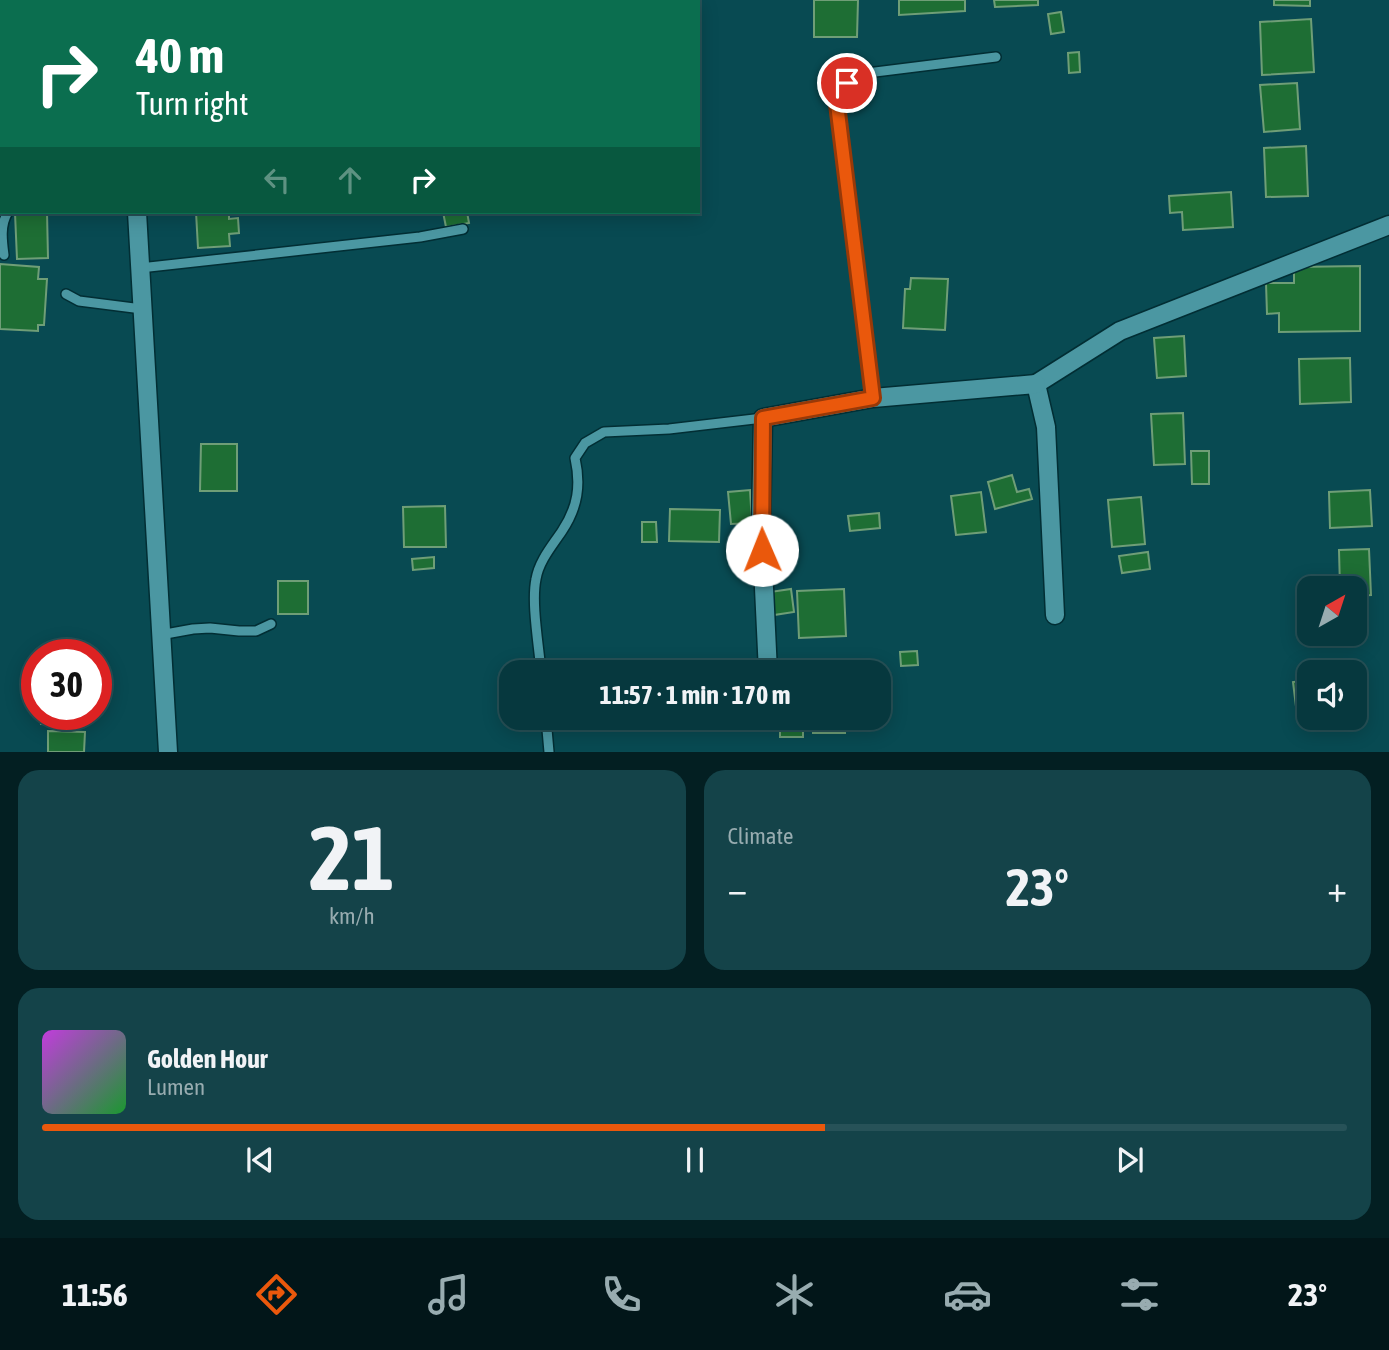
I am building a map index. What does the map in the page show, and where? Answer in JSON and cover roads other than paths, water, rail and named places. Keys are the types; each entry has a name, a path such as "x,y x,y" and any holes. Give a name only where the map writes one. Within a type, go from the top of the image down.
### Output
{"street":[{"path":"137,214 168,751"},
{"path":"767,660 761,525 763,418 873,398 1036,384 1120,331 1389,225"},
{"path":"1036,384 1045,427 1055,615"}],"lane":[{"path":"873,398 837,104 840,94 847,83 859,74 996,57"},
{"path":"4,255 1,239 6,214"},
{"path":"140,268 420,237 463,229"},
{"path":"65,294 79,301 142,309"},
{"path":"540,660 535,607 536,579 548,551 572,513 579,488 575,458 585,443 604,432 669,429 763,418"},
{"path":"160,635 202,628 256,631 271,624"},
{"path":"547,730 549,751"}]}
